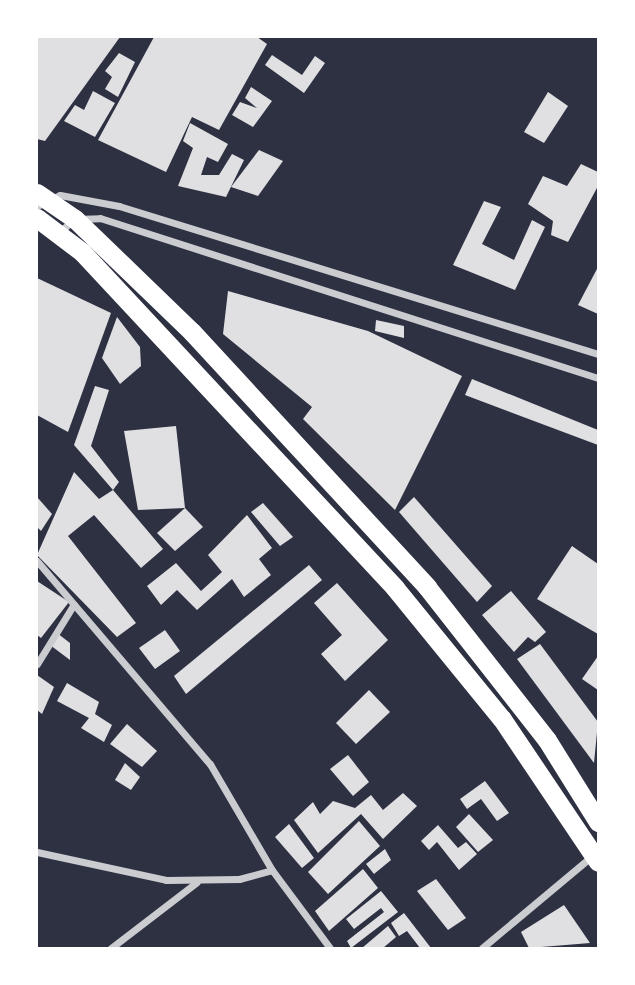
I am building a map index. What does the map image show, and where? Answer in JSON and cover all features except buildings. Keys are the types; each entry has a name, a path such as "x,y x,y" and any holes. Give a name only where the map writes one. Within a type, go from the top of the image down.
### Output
{"highway":[{"path":"40,199 75,219 192,332 427,587 547,740 598,822"},
{"path":"37,218 58,232 395,588 502,719 596,858"}],"street":[{"path":"40,199 79,196 164,218 598,354"},
{"path":"58,232 75,219 100,218 266,267 598,379"},
{"path":"37,561 210,764 272,870 330,948"},
{"path":"37,664 75,604"},
{"path":"37,852 197,882 272,870"},
{"path":"482,948 596,858"},
{"path":"111,948 197,882"}]}
